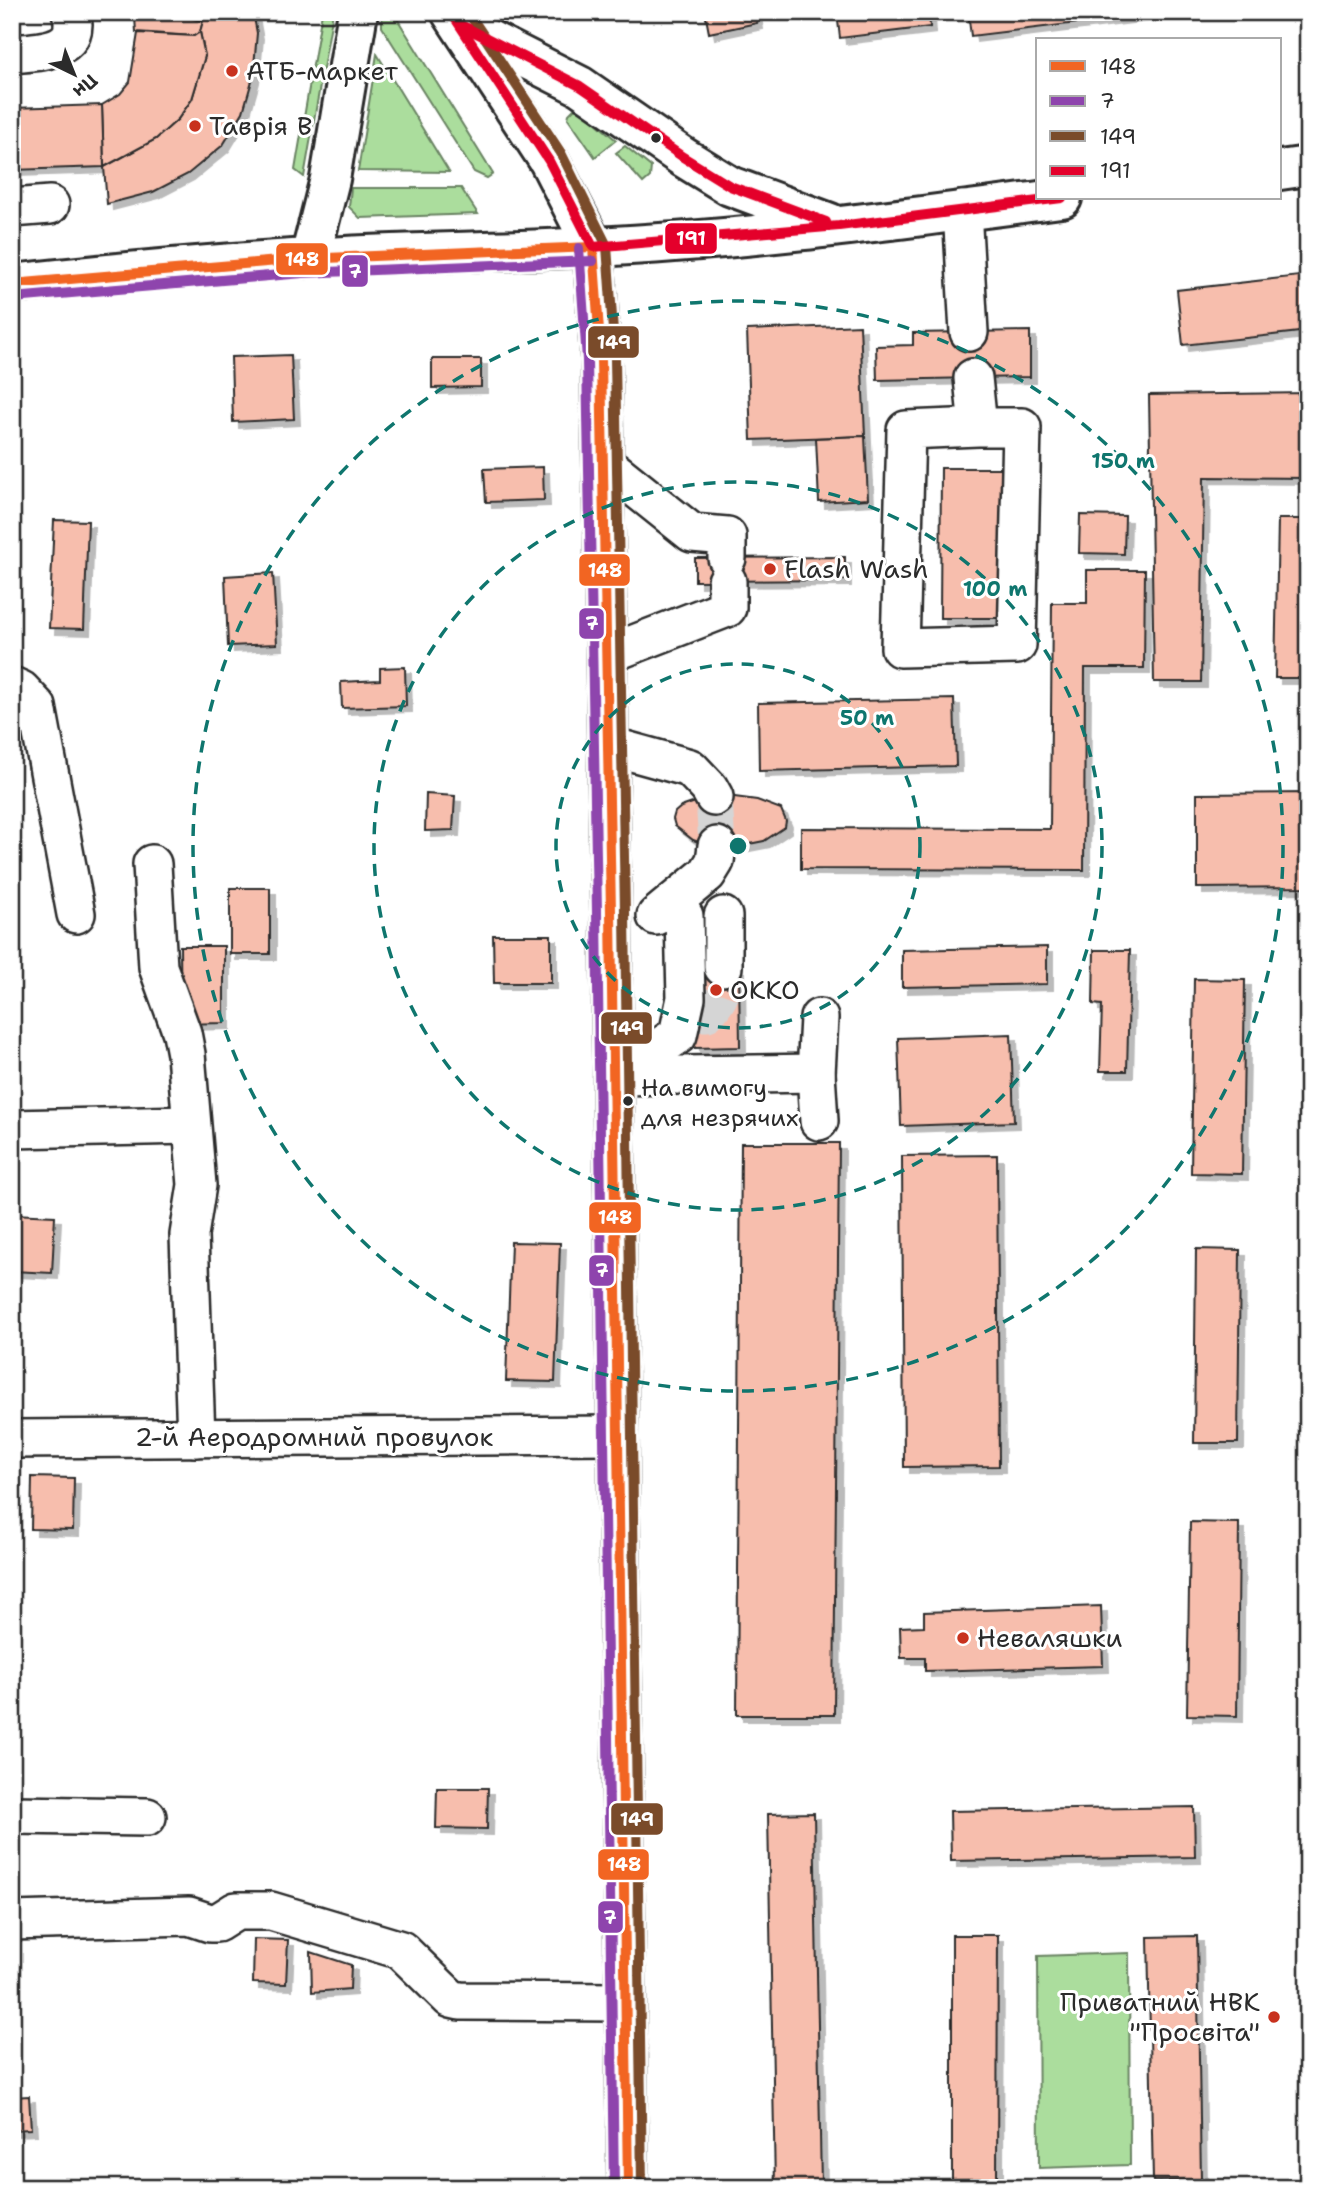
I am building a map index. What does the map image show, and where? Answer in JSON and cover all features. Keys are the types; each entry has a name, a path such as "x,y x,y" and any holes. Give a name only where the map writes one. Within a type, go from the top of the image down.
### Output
{"main road":[{"path":"310,258 330,179 358,12"},
{"path":"455,18 580,86 730,186 839,226"},
{"path":"455,18 549,161 593,247 601,359 603,462 628,2188"},
{"path":"1282,170 1308,166"},
{"path":"12,284 153,268 310,258 593,247 839,226 1045,200"}],"street":[{"path":"12,54 56,49 70,36 73,22 71,12"},
{"path":"12,208 50,205"},
{"path":"962,210 969,332"},
{"path":"973,378 978,426"},
{"path":"978,426 1022,427 1017,645 900,648 906,430 978,426"},
{"path":"603,462 692,533 727,536 727,608 606,655"},
{"path":"12,686 21,690 37,707 76,914"},
{"path":"607,745 690,768 714,797"},
{"path":"613,1070 648,1055 678,1035 688,1013 670,916 707,874 715,861 717,846"},
{"path":"152,864 158,967 187,1054 190,1125 197,1185 189,1234 196,1438"},
{"path":"723,916 723,967"},
{"path":"819,1018 816,1073 820,1121"},
{"path":"613,1070 816,1073"},
{"path":"12,1129 190,1125"},
{"name":"2-й Аеродромний провулок","path":"12,1440 616,1435"},
{"path":"12,1815 147,1817"},
{"path":"12,1920 189,1916 217,1923 236,1911 271,1911 401,1950 451,1999 624,2002"}],"green space":[{"path":"322,12 333,12 304,177 295,170"},
{"path":"393,12 493,174 487,178 474,172 382,27 385,13"},
{"path":"377,54 449,172 358,171"},
{"path":"575,108 616,140 595,157 568,118"},
{"path":"625,146 651,167 650,177 643,183 616,153"},
{"path":"351,188 461,188 478,214 360,218 349,207"},
{"path":"1129,1953 1130,2165 1039,2168 1038,1956"}],"building":[{"path":"130,12 192,12 193,19 203,21 200,32 194,36 136,32 135,17"},
{"path":"192,12 253,12 257,33 253,77 243,112 223,145 188,174 153,192 107,204 104,167 156,139 178,119 192,99 205,56 200,32 203,21 193,19"},
{"path":"705,12 755,12 757,23 709,33"},
{"path":"837,12 929,12 930,27 840,38"},
{"path":"968,12 1168,12 971,36"},
{"path":"200,32 205,56 192,99 178,119 156,139 104,167 102,105 120,94 130,82 138,33 194,36"},
{"path":"102,105 104,167 12,170 12,108"},
{"path":"1308,275 1308,331 1183,345 1177,290"},
{"path":"860,325 865,436 751,440 747,330"},
{"path":"1030,331 1030,377 877,380 876,346 913,345 913,333"},
{"path":"291,355 294,419 233,422 231,357"},
{"path":"432,359 481,359 481,387 432,388"},
{"path":"1308,393 1308,478 1204,477 1201,682 1154,682 1149,395"},
{"path":"865,436 868,499 819,502 816,438"},
{"path":"543,467 544,500 486,502 484,469"},
{"path":"941,468 1008,468 1007,618 940,618"},
{"path":"1080,515 1125,516 1124,554 1079,553"},
{"path":"1278,519 1308,519 1308,678 1275,678"},
{"path":"54,520 88,521 84,629 49,628"},
{"name":"Flash Wash","path":"845,557 845,580 695,581 695,558"},
{"path":"1087,570 1145,570 1144,668 1085,668 1084,870 801,869 801,828 1050,829 1052,603 1087,603"},
{"path":"273,573 277,644 228,646 225,576"},
{"path":"405,667 406,706 342,708 341,682 380,680 380,668"},
{"path":"954,699 956,766 759,771 758,703"},
{"path":"1308,793 1308,887 1197,888 1197,794"},
{"path":"426,794 455,796 453,830 425,831"},
{"path":"710,797 757,800 781,809 786,821 785,827 764,841 734,847 693,840 675,826 675,812 681,807"},
{"path":"230,888 270,888 270,954 230,954"},
{"path":"493,935 551,935 551,983 494,983"},
{"path":"180,946 224,946 224,1023 181,1024"},
{"path":"1047,947 1047,984 902,987 902,950"},
{"path":"1094,950 1130,950 1127,1071 1100,1071 1102,1005 1093,1004"},
{"name":"ОККО","path":"739,967 740,1047 694,1048 693,968"},
{"path":"1194,979 1245,980 1242,1174 1191,1173"},
{"path":"1011,1034 1014,1122 901,1126 898,1038"},
{"path":"741,1143 839,1143 834,1715 737,1715"},
{"path":"997,1155 999,1466 904,1467 902,1156"},
{"path":"12,1214 55,1216 52,1273 12,1271"},
{"path":"511,1242 560,1243 555,1382 506,1381"},
{"path":"1196,1249 1240,1250 1238,1443 1194,1443"},
{"path":"32,1477 74,1478 73,1530 31,1529"},
{"path":"1190,1522 1239,1523 1237,1716 1187,1715"},
{"path":"1101,1606 1103,1666 925,1671 925,1658 901,1658 900,1627 924,1626 924,1612"},
{"path":"437,1788 488,1788 487,1829 436,1828"},
{"path":"1194,1807 1195,1857 951,1861 950,1811"},
{"path":"814,1813 821,2185 775,2186 768,1814"},
{"path":"952,1935 998,1935 997,2179 952,2180"},
{"path":"1197,1936 1201,2180 1153,2181 1148,1937"},
{"path":"254,1939 288,1940 286,1984 253,1983"},
{"path":"311,1952 351,1965 350,1989 312,1992"},
{"path":"29,2096 31,2129 12,2130 12,2097"}],"tunnel":[{"path":"714,797 717,846"},
{"path":"694,1013 707,1013 716,1002 722,987 723,967"}],"transit line":[{"name":"191","path":"451,12 549,161 593,247 839,226 1046,200"},
{"name":"149","path":"468,12 561,153 607,246 615,359 625,912 642,2188"},
{"name":"191","path":"461,25 580,86 730,186 826,222"},
{"name":"148","path":"593,247 601,359 611,912 628,2188"},
{"name":"148","path":"12,284 302,259 593,247"},
{"name":"7","path":"579,248 587,360 597,912 614,2188"},
{"name":"7","path":"13,298 303,273 593,261"}],"place":[{"name":"АТБ-маркет","path":"232,71"},
{"name":"Таврія В","path":"195,126"},
{"name":"Flash Wash","path":"770,569"},
{"name":"ОККО","path":"716,990"},
{"name":"На вимогу для незрячих","path":"628,1101"},
{"name":"Неваляшки","path":"963,1638"},
{"name":"Приватний НВК \"Просвіта\"","path":"1274,2017"}]}
